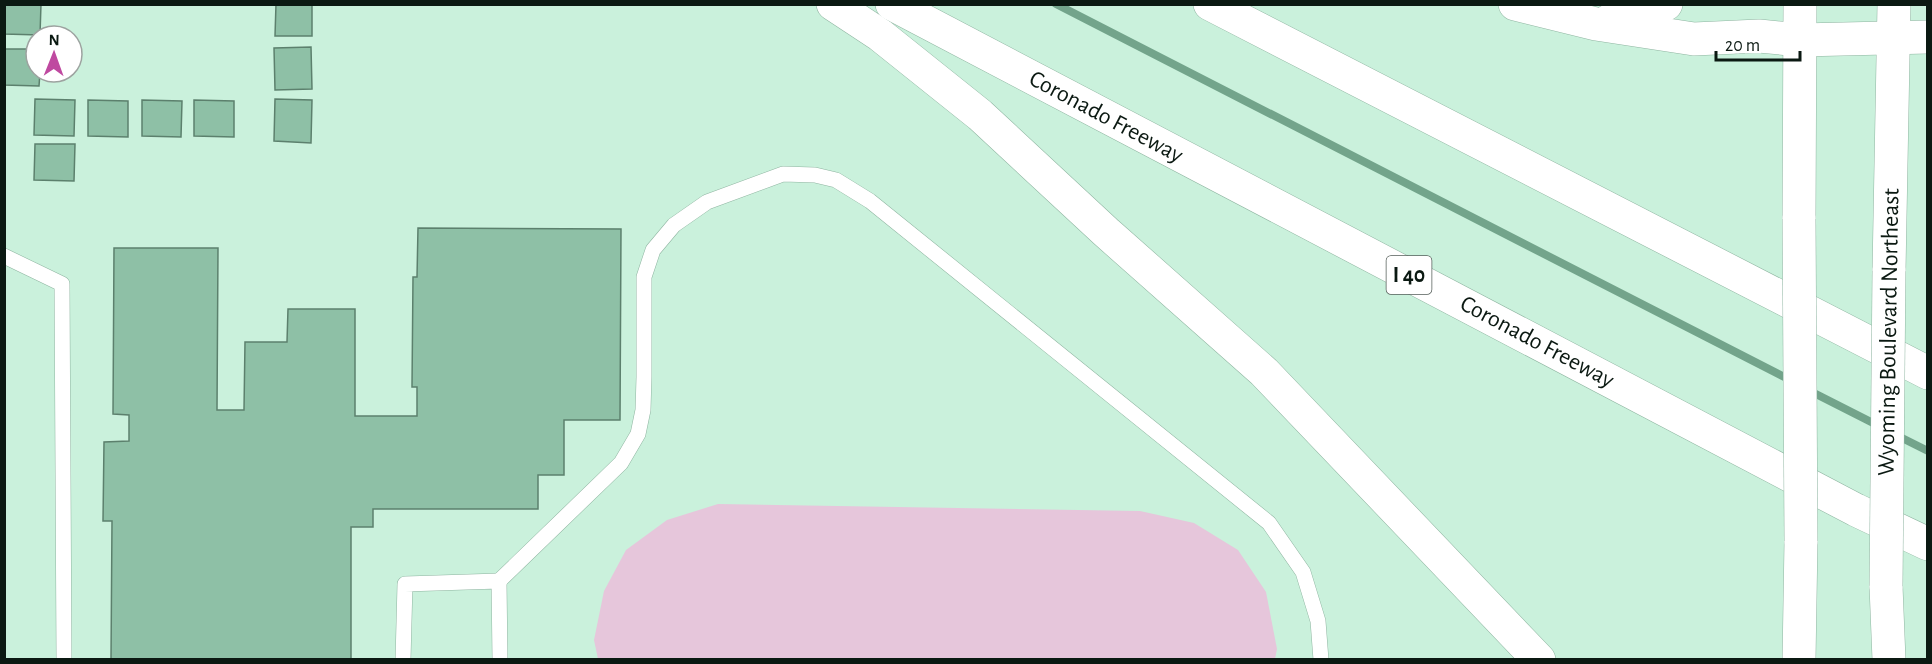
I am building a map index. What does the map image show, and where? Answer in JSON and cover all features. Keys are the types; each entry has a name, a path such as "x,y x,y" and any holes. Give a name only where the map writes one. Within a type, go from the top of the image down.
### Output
{"main road":[{"path":"833,4 880,35 980,115 1106,232 1264,372 1539,660"},
{"name":"Coronado Freeway","path":"892,4 1856,510 1928,544"},
{"path":"1210,4 1928,373"},
{"path":"1515,4 1596,24 1694,39 1759,36 1801,39 1928,37"},
{"path":"1596,24 1666,4"},
{"path":"1799,660 1801,542 1800,4"},
{"name":"Wyoming Boulevard Northeast","path":"1889,660 1886,585 1894,4"}],"lane":[{"path":"403,660 405,584 499,581 621,464 638,434 643,410 644,277 653,250 674,225 707,202 783,174 836,180 870,201 1269,523 1303,572 1318,621 1321,660"},
{"path":"4,256 62,284 64,660"},
{"path":"499,581 500,660"}],"shaded area":[{"path":"718,504 1140,511 1194,523 1238,550 1266,592 1277,649 1275,659 598,659 594,640 604,591 626,550 667,520"}],"building":[{"path":"4,4 41,4 40,24 24,24 24,35 4,34"},
{"path":"276,4 312,4 312,36 275,36"},
{"path":"311,47 312,89 275,90 274,48"},
{"path":"4,49 24,49 24,84 39,84 39,86 4,85"},
{"path":"35,99 75,100 74,136 34,135"},
{"path":"275,99 312,100 311,143 274,141"},
{"path":"88,100 128,101 128,137 88,136"},
{"path":"142,100 182,101 181,137 142,136"},
{"path":"194,100 234,101 234,137 194,136"},
{"path":"35,144 75,144 74,181 34,180"},
{"path":"418,228 621,229 620,420 564,420 564,475 538,475 538,509 373,509 373,527 351,527 351,660 111,660 112,521 103,521 104,442 129,441 129,415 113,414 114,248 218,248 217,410 244,410 245,342 287,342 288,309 355,309 355,416 417,416 417,387 412,387 413,277 417,277"}],"waterway":[{"path":"1056,4 1794,382"},
{"path":"1808,390 1879,426"},
{"path":"1896,435 1928,451"}]}
